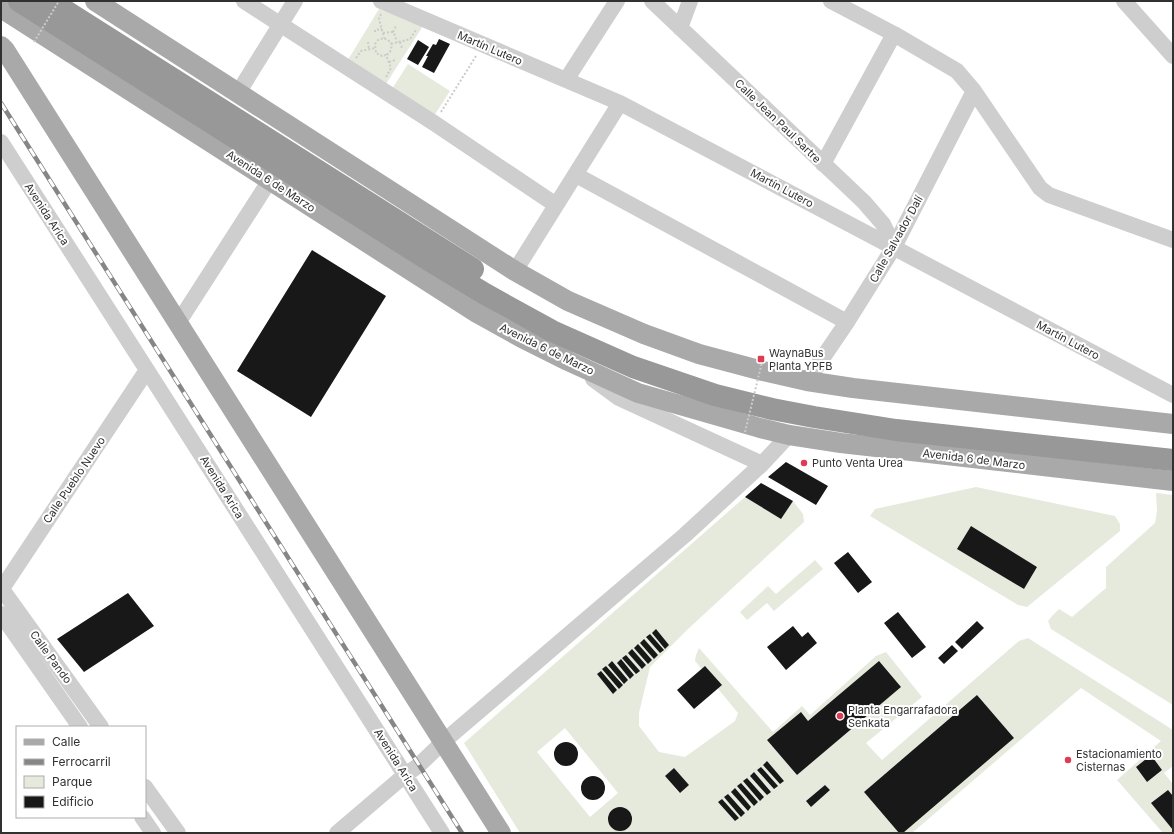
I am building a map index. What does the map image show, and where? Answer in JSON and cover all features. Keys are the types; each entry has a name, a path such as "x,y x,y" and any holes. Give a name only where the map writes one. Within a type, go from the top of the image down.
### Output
{"highway":[{"name":"Avenida 6 de Marzo","path":"19,1 421,255 479,290 552,331 633,367 716,395 821,418 896,430 1173,460"},
{"path":"50,1 507,290 562,320 643,356 713,380 770,396 802,403 897,418 1173,446"}],"main road":[{"path":"95,1 515,271 568,300 644,334 699,354 807,381 904,394 1173,424"},
{"name":"Avenida 6 de Marzo","path":"1,8 477,313 568,361 638,393 722,418 789,435 891,449 1173,482"},
{"path":"1,46 18,70 501,833"}],"street":[{"path":"244,1 434,123 556,205"},
{"path":"238,93 295,1"},
{"path":"566,80 617,1"},
{"name":"Calle Jean Paul Sartre","path":"652,1 864,202 883,224 894,247"},
{"path":"680,28 690,1"},
{"path":"831,1 894,34 957,71 974,91 1040,188 1049,195 1173,240"},
{"path":"1124,1 1173,56"},
{"name":"Martín Lutero","path":"382,6 404,5 482,45 620,102 1173,395"},
{"path":"823,164 894,34"},
{"name":"Calle Salvador Dalí","path":"807,381 847,322 894,247 974,91"},
{"path":"515,271 620,102"},
{"name":"Avenida Arica","path":"1,142 148,370 442,833"},
{"path":"576,175 847,322"},
{"path":"178,323 270,180"},
{"path":"568,361 619,398 762,464"},
{"name":"Calle Pueblo Nuevo","path":"1,589 148,370"},
{"path":"337,833 405,775 418,766 443,742 685,535 762,464 789,435"},
{"name":"Calle Pando","path":"1,589 100,726"},
{"name":"Calle Pando","path":"1,614 79,726"},
{"path":"146,789 178,833"},
{"path":"143,818 153,833"}],"path":[{"path":"34,42 59,1"},
{"path":"382,6 379,19 384,38"},
{"path":"396,26 393,32 397,42"},
{"path":"375,32 375,30 382,29"},
{"path":"391,44 410,39 416,29"},
{"path":"383,33 393,32"},
{"path":"384,38 391,42 392,48 389,53 382,56 376,53 375,44 378,40 384,38"},
{"path":"368,42 369,49"},
{"path":"400,42 402,48"},
{"path":"434,123 482,45"},
{"path":"354,61 361,51 376,48"},
{"path":"383,81 391,68 386,55"},
{"path":"388,62 395,60"},
{"path":"745,432 764,358"}],"green space":[{"path":"379,9 423,26 384,87 346,63"},
{"path":"408,64 450,91 434,116 392,89"},
{"path":"976,487 1115,516 1120,524 1120,531 1027,607 1018,605 870,516 875,509","holes":["971,526 1037,567 1024,589 958,549"]},
{"path":"1156,493 1173,495 1173,705 1051,629 1048,621 1059,609 1072,617 1106,588 1106,567 1155,523 1157,511"},
{"path":"745,497 781,518 793,501 803,514 804,522 687,630 650,667 639,713 639,726 659,752 685,757 735,721 738,713 695,661 699,648 773,732 802,706 810,715 876,656 886,652 922,697 866,743 882,760 1019,641 1028,638 1173,730 1173,766 1164,773 1173,784 1173,796 1168,790 1152,803 1173,830 1173,833 1163,833 1117,780 1161,741 1081,688 912,833 903,833 1014,738 977,695 864,792 899,833 520,833 464,743","holes":["901,687 797,775 767,740 801,712 808,721","565,728 618,793 590,817 537,752","1151,755 1162,770 1147,782 1136,767","674,768 689,785 679,793 665,776","825,785 830,790 811,807 806,801"]},
{"path":"815,560 823,569 774,611 767,603 747,620 740,612 768,586 776,594"}],"building":[{"path":"439,39 450,44 434,73 422,67 433,44 436,45"},
{"path":"418,40 429,47 418,65 407,59"},
{"path":"312,250 386,296 311,417 237,371"},
{"path":"786,462 828,486 816,505 768,477"},
{"path":"761,483 793,501 781,519 745,497"},
{"path":"971,526 1037,567 1024,589 957,549"},
{"path":"848,552 872,582 858,593 834,563"},
{"path":"128,593 154,626 84,672 57,639"},
{"path":"898,612 926,647 912,658 884,623"},
{"path":"977,621 984,628 962,649 955,642"},
{"path":"793,626 802,637 808,632 817,643 786,670 767,647"},
{"path":"656,629 669,645 665,649 652,633"},
{"path":"650,634 664,650 660,653 646,637"},
{"path":"644,639 658,655 654,659 640,643"},
{"path":"638,644 652,660 648,664 634,648"},
{"path":"952,645 958,651 944,664 938,658"},
{"path":"632,649 646,665 642,669 628,653"},
{"path":"626,655 640,671 636,674 622,658"},
{"path":"621,659 634,675 630,679 617,663"},
{"path":"612,661 628,680 624,684 608,665"},
{"name":"Planta Engarrafadora Senkata","path":"879,661 901,687 797,775 767,740 801,712 808,721"},
{"path":"606,666 623,685 619,689 602,669"},
{"path":"705,666 722,685 694,709 677,690"},
{"path":"601,671 617,690 613,694 597,674"},
{"path":"977,695 1014,738 903,833 899,833 864,792"},
{"path":"566,742 574,746 578,754 574,762 566,766 558,762 554,754 558,746"},
{"path":"1151,755 1162,770 1147,782 1136,767"},
{"path":"767,761 784,781 780,784 763,765"},
{"path":"761,767 778,786 774,789 757,770"},
{"path":"674,768 689,785 680,793 665,776"},
{"path":"754,772 771,792 767,795 750,776"},
{"path":"593,776 601,780 605,788 601,796 593,800 585,796 581,788 585,780"},
{"path":"747,778 764,797 760,801 743,781"},
{"path":"741,783 758,802 754,806 737,786"},
{"path":"825,785 830,790 811,807 806,801"},
{"path":"735,788 751,807 748,811 731,792"},
{"path":"1168,790 1173,796 1173,830 1151,803"},
{"path":"728,794 745,813 741,817 724,797"},
{"path":"722,799 739,818 735,821 718,802"},
{"path":"620,807 628,811 632,819 628,827 620,831 612,827 608,819 612,811"}],"railway":[{"path":"1,103 462,833"}],"place":[{"name":"WaynaBus Planta YPFB","path":"761,359"},
{"name":"Punto Venta Urea","path":"804,463"},
{"name":"Planta Engarrafadora Senkata","path":"840,716"},
{"name":"Estacionamiento Cisternas","path":"1068,760"}]}
